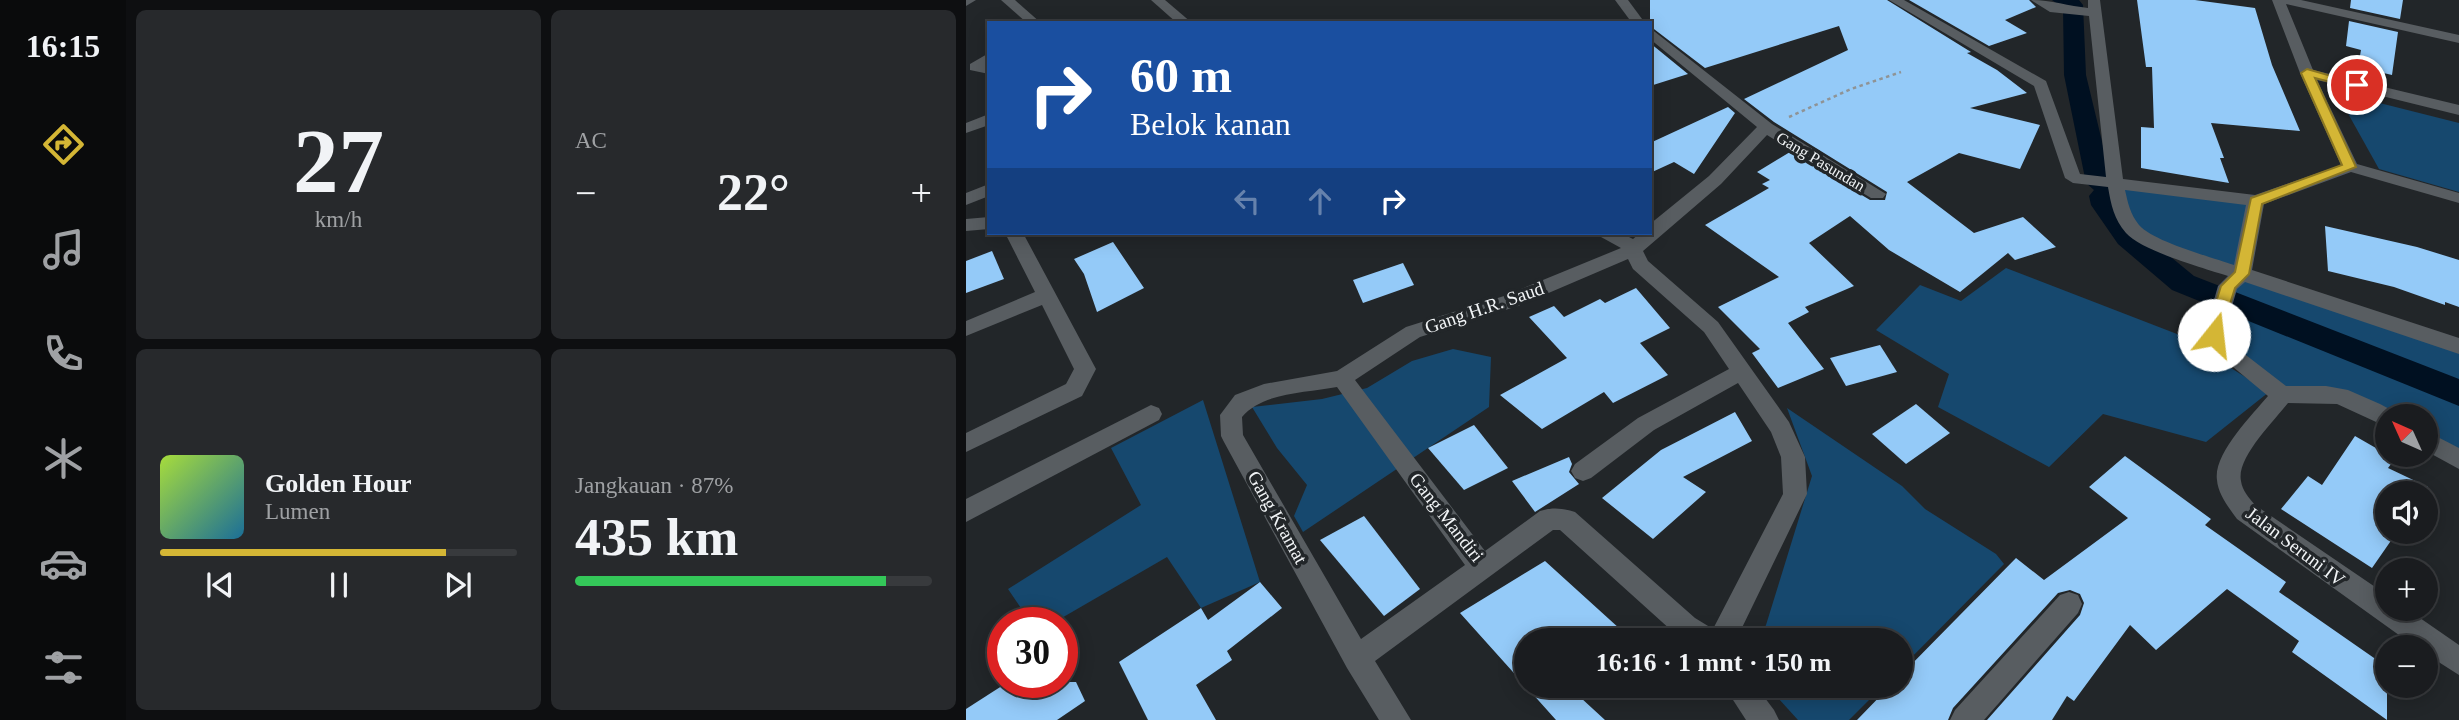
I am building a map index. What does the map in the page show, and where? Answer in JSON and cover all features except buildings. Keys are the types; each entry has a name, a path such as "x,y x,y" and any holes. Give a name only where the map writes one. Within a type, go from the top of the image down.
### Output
{"street":[{"path":"1007,0 1033,21"},
{"path":"1157,0 1183,21"},
{"path":"1621,0 1637,21"},
{"path":"1895,0 2040,85 2069,173 2078,179 2115,181 2256,201 2350,167 2459,198"},
{"path":"2038,0 2055,9 2091,9 2121,212 2134,230 2176,252 2459,346"},
{"path":"2278,0 2307,73 2350,167"},
{"path":"2284,0 2459,39"},
{"name":"Gang Pasundan","path":"1652,34 1766,127 1877,194"},
{"path":"987,58 975,67 987,70"},
{"path":"2307,73 2459,110"},
{"path":"966,128 987,120"},
{"name":"Gang H.R. Saud","path":"1652,233 1715,180 1766,127"},
{"path":"966,200 987,190"},
{"path":"2256,201 2242,274 2227,290 2214,335 2222,347 2283,396 2325,393 2358,401 2375,411"},
{"path":"966,443 1074,390 1085,369 1015,235"},
{"path":"1616,235 1642,241 1640,265 1711,327 1781,428 1793,457 1795,494 1728,628"},
{"name":"Gang H.R. Saud","path":"1342,378 1413,332 1511,301 1642,241"},
{"path":"966,329 1047,295"},
{"path":"1583,471 1646,424 1742,371"},
{"name":"Gang Mandiri","path":"1342,378 1482,568 1549,519 1566,520 1687,628"},
{"name":"Gang Kramat","path":"1342,378 1292,386 1243,401 1231,415 1232,436 1357,658 1396,720"},
{"name":"Jalan Seruni IV","path":"2283,396 2234,457 2228,477 2236,498 2246,512 2459,661"},
{"path":"966,511 1151,414"},
{"path":"2438,447 2459,459"},
{"path":"1357,658 1482,568"},
{"path":"1965,720 2070,604"},
{"path":"1747,698 1764,720"}],"path":[{"path":"1766,127 1851,89 1901,72"}],"shaded area":[{"path":"2336,92 2459,123 2459,192 2379,169"},
{"path":"2115,181 2256,201 2243,274 2459,346 2459,392 2441,385 2459,393 2459,459 2438,447 2438,404 2375,404 2375,410 2358,401 2282,395 2214,335 2242,275 2134,231"},
{"path":"2006,268 2177,334 2269,392 2206,442 2103,414 2049,467 1938,407 1949,374 1876,330 1920,285 1961,301"},
{"path":"1453,349 1491,357 1489,407 1303,532 1294,516 1307,485 1277,448 1252,407 1322,399 1367,388 1412,361"},
{"path":"1203,400 1260,582 1201,608 1167,557 1078,609 1020,607 1008,589 1141,505 1111,448"},
{"path":"1787,408 1902,486 1925,509 1996,554 2004,564 1913,656 1913,628 1764,628 1812,476"},
{"path":"1778,698 1871,698 1849,720 1798,720"}],"waterway":[{"path":"2062,0 2073,5 2075,75 2099,183"},
{"path":"2103,196 2105,205 2128,237 2183,283 2459,393"}],"route":[{"path":"2214,335 2228,286 2242,274 2256,201 2350,167 2307,73 2357,85"}]}
